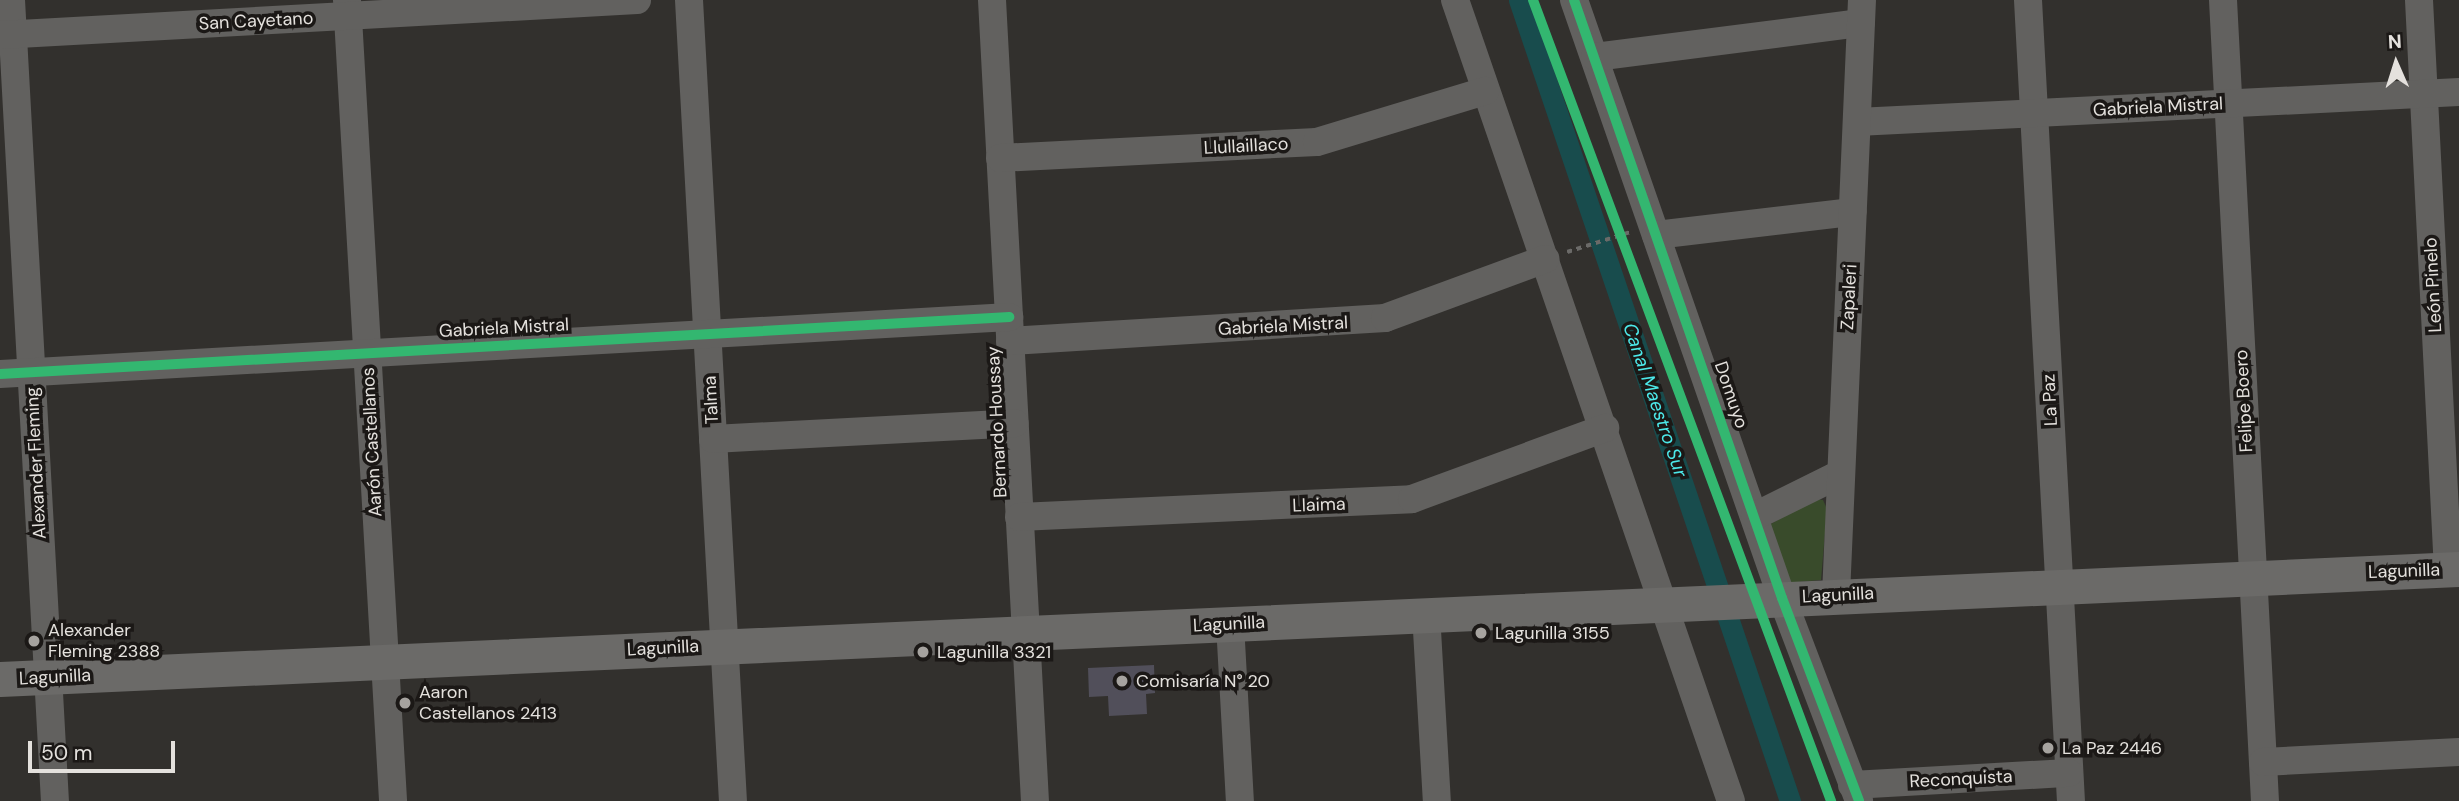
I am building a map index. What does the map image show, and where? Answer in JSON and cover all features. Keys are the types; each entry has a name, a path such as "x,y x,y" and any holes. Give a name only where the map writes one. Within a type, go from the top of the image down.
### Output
{"main road":[{"name":"Lagunilla","path":"0,679 2453,569"}],"street":[{"name":"Alexander Fleming","path":"11,0 6,35 31,372 55,801"},
{"name":"San Cayetano","path":"6,35 348,8 637,0"},
{"name":"Talma","path":"689,0 733,801"},
{"name":"Bernardo Houssay","path":"992,0 1035,801"},
{"path":"1455,0 1605,428 1731,801"},
{"name":"Domuyo","path":"1574,0 1782,598 1856,793"},
{"name":"La Paz","path":"2028,0 2071,801"},
{"name":"Felipe Boero","path":"2223,0 2265,801"},
{"name":"León Pinelo","path":"2418,0 2453,569"},
{"name":"Aarón Castellanos","path":"348,8 393,801"},
{"path":"1595,57 1862,12"},
{"name":"Zapaleri","path":"1836,595 1862,12"},
{"name":"Llullaillaco","path":"1000,158 1317,142 1485,90"},
{"name":"Gabriela Mistral","path":"1857,121 2459,92"},
{"path":"1656,235 1853,212"},
{"name":"Gabriela Mistral","path":"0,374 707,335 1385,318 1545,259"},
{"path":"713,439 1014,423"},
{"name":"Llaima","path":"1019,517 1412,499 1605,428"},
{"path":"1755,516 1840,474"},
{"path":"1426,613 1437,801"},
{"path":"1230,624 1240,801"},
{"path":"2263,762 2459,752"},
{"name":"Reconquista","path":"1856,793 2069,773"}],"path":[{"path":"1618,222 1628,247"},
{"path":"1582,247 1623,234"}],"green space":[{"path":"1815,499 1823,500 1827,509 1821,580 1787,583 1769,525"}],"building":[{"name":"Comisaría N° 20","path":"1154,665 1155,693 1146,694 1147,714 1109,716 1108,696 1089,697 1088,668"}],"waterway":[{"name":"Canal Maestro Sur","path":"1519,0 1790,801"}],"cycle path":[{"path":"1533,0 1831,801"},
{"path":"1574,0 1782,598 1859,801"},
{"path":"0,374 1009,317"}],"place":[{"name":"Lagunilla 3155","path":"1481,633"},
{"name":"Alexander Fleming 2388","path":"34,641"},
{"name":"Lagunilla 3321","path":"923,652"},
{"name":"Comisaría N° 20","path":"1122,681"},
{"name":"Aaron Castellanos 2413","path":"405,703"},
{"name":"La Paz 2446","path":"2048,748"}]}
